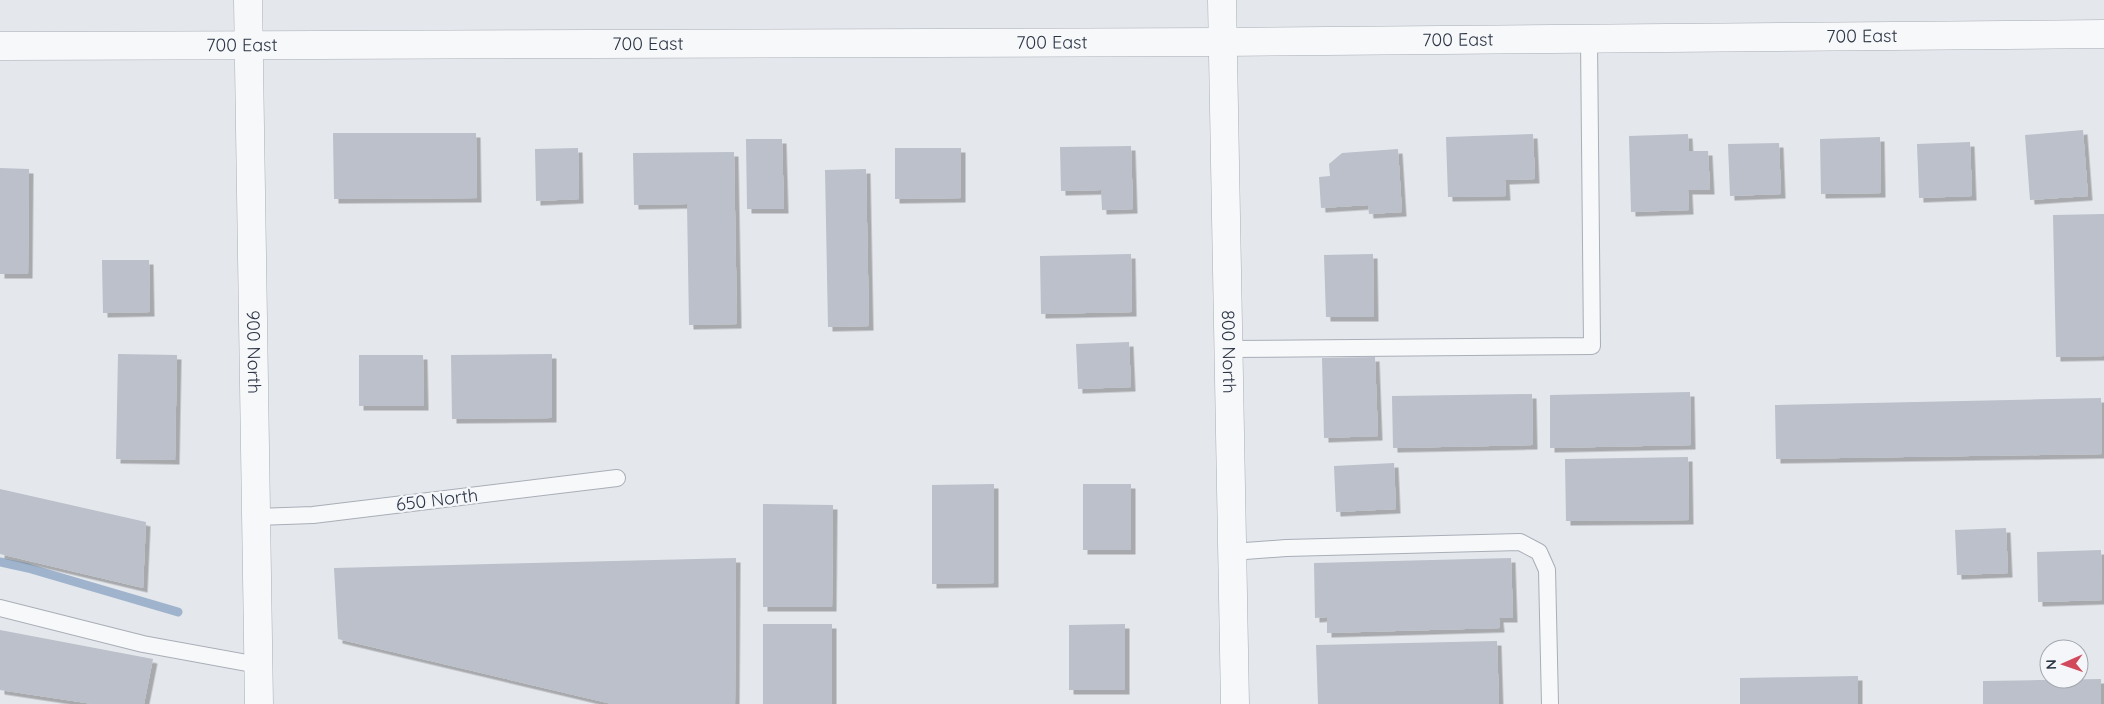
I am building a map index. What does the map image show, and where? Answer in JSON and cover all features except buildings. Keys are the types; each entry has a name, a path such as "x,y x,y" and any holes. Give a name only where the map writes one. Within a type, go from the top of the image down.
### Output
{"street":[{"name":"900 North","path":"248,0 259,704"},
{"name":"800 North","path":"1222,0 1235,704"},
{"name":"700 East","path":"0,46 1589,40 2104,34"}],"lane":[{"path":"1228,349 1592,346 1589,40"},
{"name":"650 North","path":"256,517 313,515 617,478"},
{"path":"1232,552 1286,548 1520,542 1538,552 1547,570 1550,704"},
{"path":"0,608 143,644 258,665"}],"waterway":[{"path":"0,562 28,568 178,612"}]}
